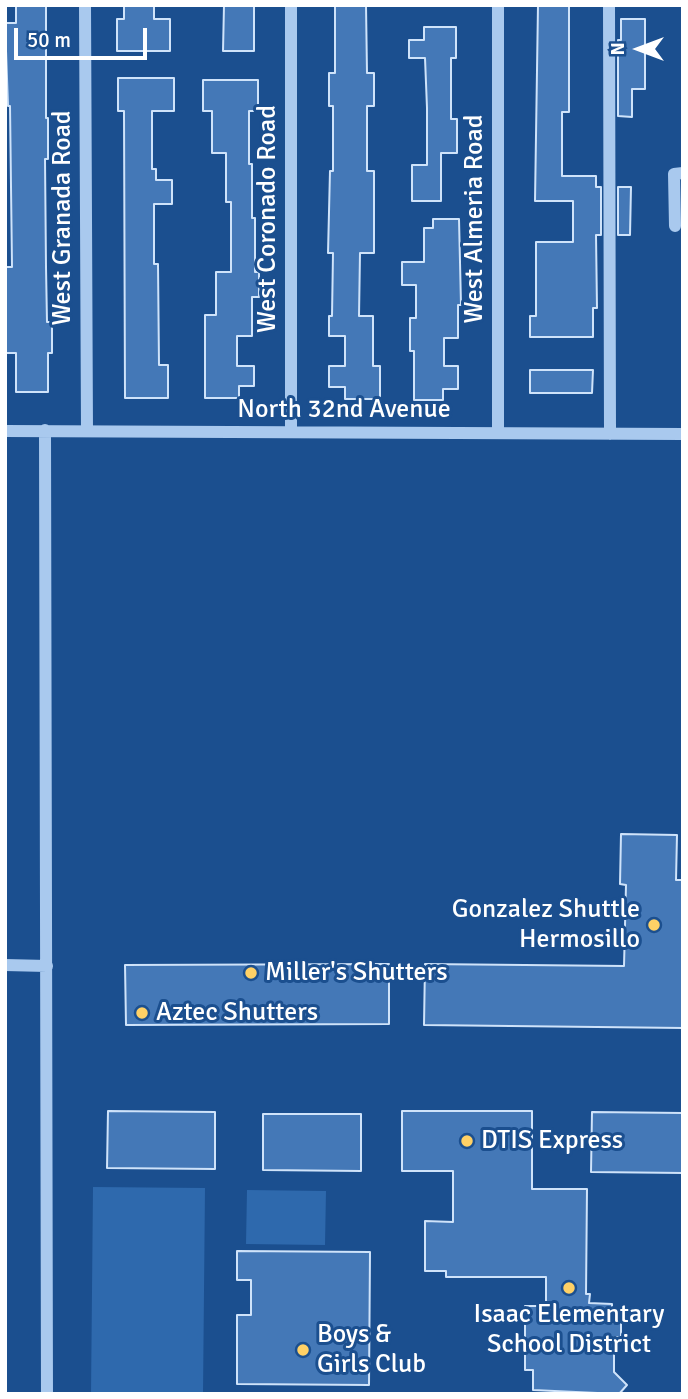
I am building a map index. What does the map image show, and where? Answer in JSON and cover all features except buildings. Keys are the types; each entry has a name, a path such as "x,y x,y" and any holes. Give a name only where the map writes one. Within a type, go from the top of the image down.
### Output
{"street":[{"name":"West Granada Road","path":"85,5 87,431"},
{"name":"West Coronado Road","path":"291,5 292,432"},
{"name":"West Almeria Road","path":"498,5 498,433"},
{"path":"609,5 610,434"},
{"path":"675,226 674,174 683,173"},
{"name":"North 32nd Avenue","path":"5,430 683,434"},
{"path":"45,430 47,1394"},
{"path":"5,965 47,966"}],"shaded area":[{"path":"93,1187 205,1188 203,1394 91,1394"},
{"path":"247,1190 326,1191 325,1245 246,1244"}],"place":[{"name":"Gonzalez Shuttle Hermosillo","path":"654,925"},
{"name":"Miller's Shutters","path":"251,973"},
{"name":"Aztec Shutters","path":"142,1013"},
{"name":"DTIS Express","path":"467,1141"},
{"name":"Isaac Elementary School District","path":"569,1288"},
{"name":"Boys & Girls Club","path":"303,1350"}]}
